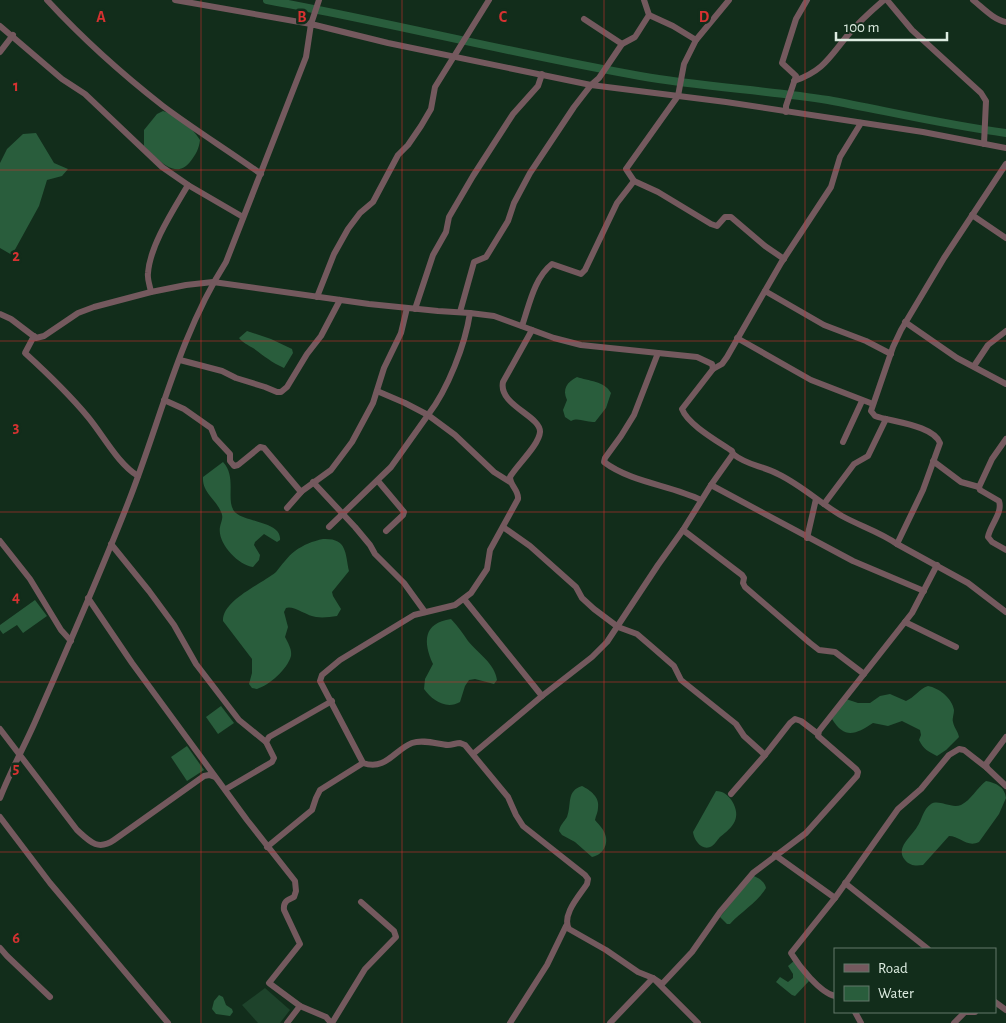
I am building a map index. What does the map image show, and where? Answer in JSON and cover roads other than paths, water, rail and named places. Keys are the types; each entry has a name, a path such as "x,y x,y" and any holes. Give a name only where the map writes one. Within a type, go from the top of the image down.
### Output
{"street":[{"path":"47,0 143,90 175,115 261,174"},
{"path":"175,0 312,22 388,43 591,85 786,109 1006,148"},
{"path":"0,798 71,641 111,544 138,476 164,400 198,311 226,262 306,57 318,0"},
{"path":"317,297 339,244 354,220 373,202 398,155 408,145 421,126 430,109 435,87 489,0"},
{"path":"644,0 650,15 696,40"},
{"path":"729,0 696,40 683,69 678,96 626,169 634,181 658,192 711,224 717,226 725,217 731,217 765,246 784,259"},
{"path":"786,109 796,76 782,64 799,11 807,0"},
{"path":"794,80 810,75 828,61 847,36 884,0"},
{"path":"888,0 912,30 981,92 986,101 984,144"},
{"path":"974,0 993,16 1006,22"},
{"path":"460,312 474,262 486,257 508,221 514,203 530,173 622,44 635,37 650,15"},
{"path":"584,20 622,44"},
{"path":"0,26 62,79 85,94 125,130 152,159 188,185 243,217"},
{"path":"0,52 13,36"},
{"path":"415,309 433,255 446,232 449,216 513,114 538,86 542,74"},
{"path":"861,123 840,157 831,187 784,259 722,364 713,369 682,409 698,427 733,454 749,464 768,469 782,476 848,519 937,565 968,583 1006,612"},
{"path":"897,544 923,490 940,443 938,437 926,430 875,416 871,411 873,404 905,322 1006,164"},
{"path":"522,326 538,283 548,267 552,264 581,274 585,270 617,203 634,181"},
{"path":"151,292 147,274 158,240 188,185"},
{"path":"972,215 1006,238"},
{"path":"0,314 11,319 36,338 44,336 78,313 112,301 186,285 213,282 340,300 494,316 581,345 698,357 712,364 713,369"},
{"path":"765,291 824,325 860,338 891,354"},
{"path":"180,360 222,371 236,378 281,392 287,387 320,336 340,300"},
{"path":"287,508 301,492 331,470 345,452 373,402 384,368 401,333 407,308"},
{"path":"329,526 378,481 400,456 428,415 448,380 465,336 470,313"},
{"path":"905,322 945,350 1006,384"},
{"path":"510,482 510,477 514,470 534,445 540,432 538,426 504,394 501,388 532,330"},
{"path":"974,366 988,345 1006,332"},
{"path":"34,336 25,353 88,416 121,460 138,476"},
{"path":"737,338 811,380 873,404"},
{"path":"658,353 634,415 604,462 626,474 702,500"},
{"path":"377,391 428,415 455,435 494,472 510,482 518,494 518,499 490,550 489,563 483,578 471,593 456,605 414,615 340,660 322,674 320,681 363,763 370,766 380,764 415,742 450,745 460,742 473,754 508,797 516,815 524,826 588,879 587,884 569,912 566,926 547,965 510,1023"},
{"path":"164,400 184,409 211,428 215,438 230,454 230,461 234,466 238,465 260,447 264,448 301,492"},
{"path":"844,442 862,400"},
{"path":"824,504 854,464 868,456 886,419"},
{"path":"979,487 992,459 1006,439"},
{"path":"473,754 592,657 607,642 733,454"},
{"path":"934,461 961,482 979,487 980,490 999,501 1000,506 988,537 992,542 1006,550"},
{"path":"378,481 404,512 386,531"},
{"path":"313,482 370,545 375,554 404,583 425,612"},
{"path":"711,485 853,561 924,591"},
{"path":"807,538 816,499"},
{"path":"503,527 530,546 576,587 582,598 618,627 636,634 674,666 681,680 736,724 744,736 765,755"},
{"path":"683,530 742,575 745,587 810,643 819,650 835,652 864,674"},
{"path":"0,541 30,579 71,641"},
{"path":"111,544 174,625 196,664 239,720 266,742 274,758 272,762 226,789"},
{"path":"818,734 819,730 905,622 937,565"},
{"path":"88,598 132,663 295,881 296,891 294,897 283,905 300,944 269,983 300,1006 321,1014 332,1023 365,969 396,937 394,931 361,902"},
{"path":"464,599 542,696"},
{"path":"905,622 956,647"},
{"path":"266,742 282,729 332,701"},
{"path":"566,926 638,972 662,984 692,952 742,884 775,855 806,833 857,776 858,772 822,740 818,734 801,721 795,719 732,794"},
{"path":"0,729 77,830 86,839 100,846 106,846 204,776 215,776"},
{"path":"987,768 986,764 1006,737"},
{"path":"834,996 829,995 816,984 791,953 835,898 898,810 921,789 950,755 959,748 987,768 1006,786"},
{"path":"268,847 312,810 320,790 363,763"},
{"path":"0,817 50,883 168,1023"},
{"path":"775,855 835,898"},
{"path":"845,883 927,948"},
{"path":"0,948 50,997"},
{"path":"610,1023 653,978"},
{"path":"653,978 698,1023"},
{"path":"287,1023 300,1006"},
{"path":"954,1023 964,1013"}],"water":[{"path":"163,111 174,115 184,122 200,140 197,151 190,162 178,169 166,166 144,146 144,130 157,114"},
{"path":"36,133 54,163 68,169 62,176 47,180 39,206 12,255 0,248 0,163 7,149 23,134"},
{"path":"247,331 292,349 293,353 284,368 239,338"},
{"path":"577,377 601,384 611,393 606,408 595,422 571,421 565,417 563,410 567,400 565,389"},
{"path":"223,462 230,475 231,503 236,513 270,526 279,534 280,540 277,542 264,534 255,542 254,545 260,555 259,560 253,567 235,558 225,546 220,533 222,514 203,483 203,477"},
{"path":"323,539 337,541 344,548 349,571 332,592 341,609 337,616 321,617 312,616 289,607 286,608 284,612 288,627 285,637 290,646 291,656 289,661 282,672 272,680 257,689 252,688 249,684 252,673 252,659 223,621 224,613 236,599 276,572 295,551"},
{"path":"35,600 47,616 23,633 17,625 3,634 0,630 0,625"},
{"path":"451,619 468,641 490,664 497,680 494,684 475,679 469,680 460,702 450,705 435,700 424,689 425,679 433,664 427,641 430,629 442,621"},
{"path":"928,686 941,691 951,701 954,710 953,722 959,737 937,756 922,746 919,740 920,730 902,721 888,726 873,723 851,733 842,730 832,719 846,699 858,703 870,703 880,696 890,694 906,701"},
{"path":"221,706 234,723 218,734 206,717"},
{"path":"187,746 204,770 187,781 171,757"},
{"path":"986,781 999,786 1004,791 1006,798 999,814 979,842 971,844 949,836 923,865 913,865 905,860 902,856 903,847 917,827 928,806 934,803 953,806 961,805"},
{"path":"582,786 596,797 598,809 595,820 603,830 606,838 604,849 592,857 559,831 567,817 570,799 574,791"},
{"path":"716,791 727,795 735,807 736,817 729,830 712,846 705,848 699,845 693,832"},
{"path":"753,876 761,880 766,888 754,903 730,924 727,924 720,917"},
{"path":"794,961 809,981 795,996 776,982 780,977 788,982 793,978 793,974 788,966"},
{"path":"219,995 223,997 226,1005 232,1009 233,1012 230,1016 216,1014 212,1009 214,1001"}],"waterway":[{"path":"267,0 640,76 828,100 1006,133"}]}
